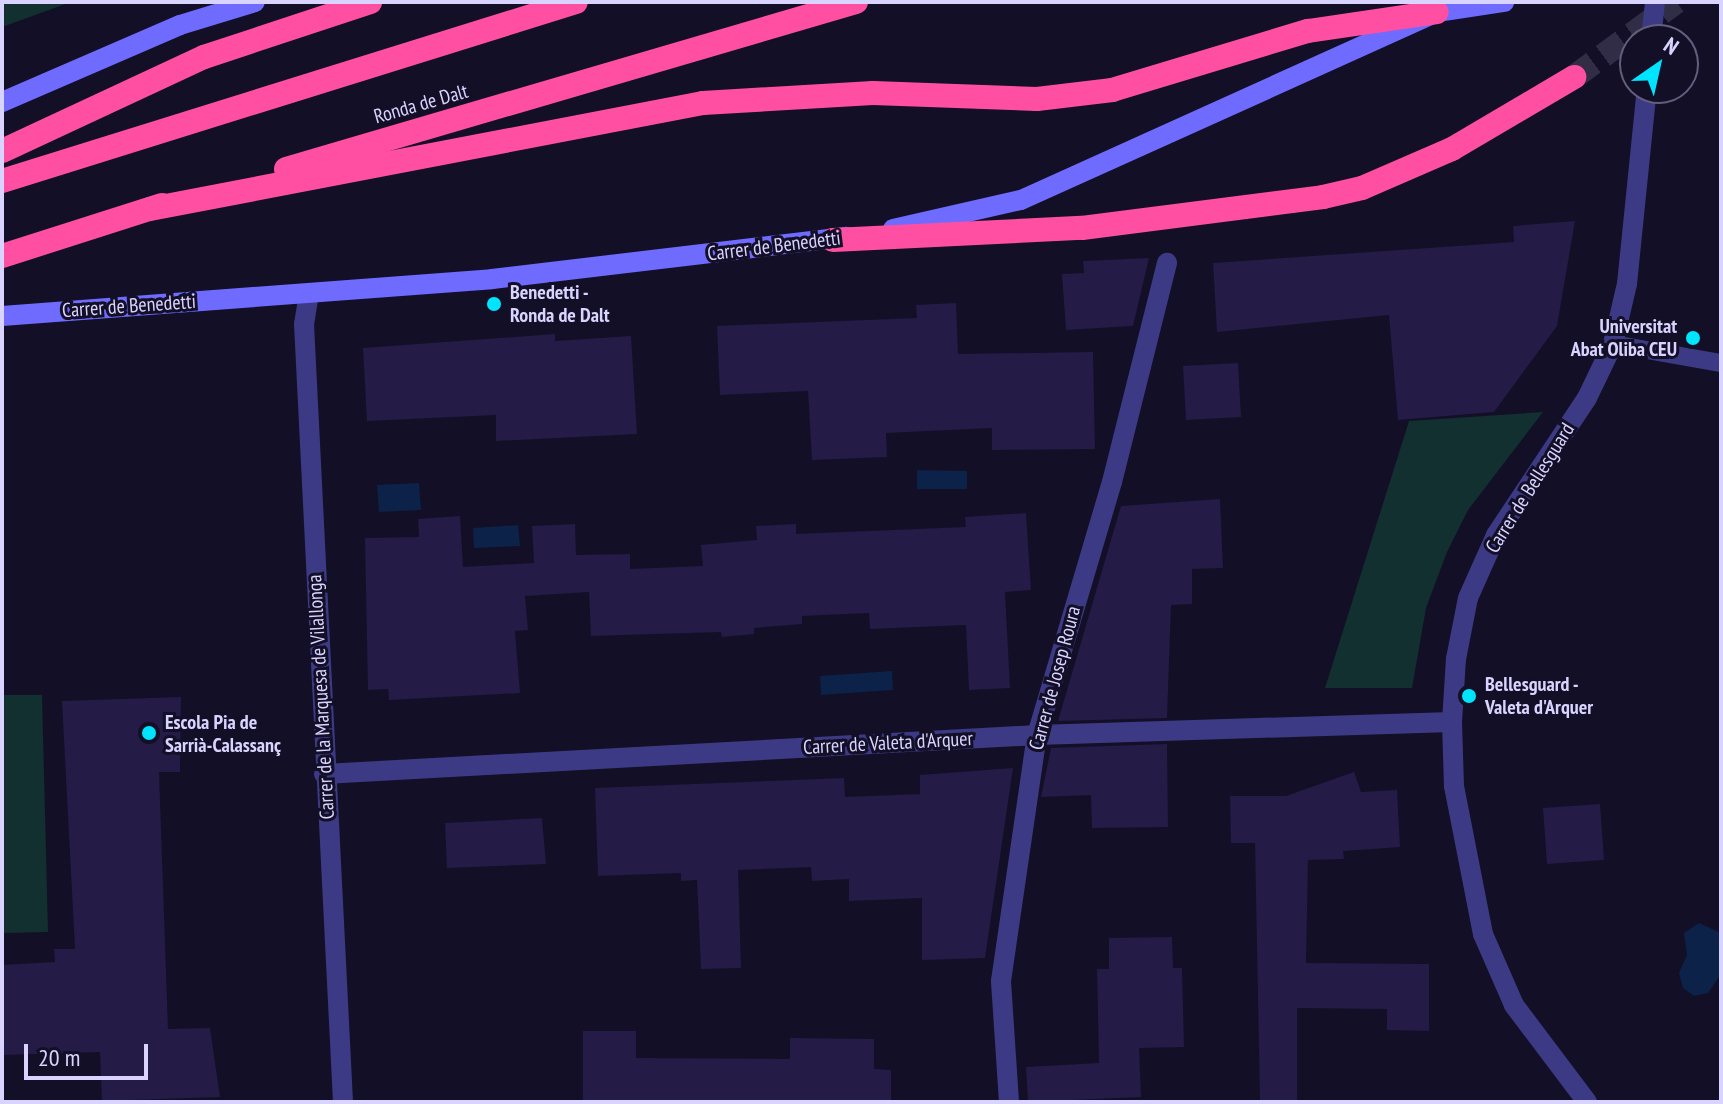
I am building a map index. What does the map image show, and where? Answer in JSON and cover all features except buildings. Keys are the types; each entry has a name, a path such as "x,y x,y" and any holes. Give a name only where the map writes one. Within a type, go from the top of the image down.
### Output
{"highway":[{"path":"2,151 204,57 370,2"},
{"path":"2,181 576,2"},
{"name":"Ronda de Dalt","path":"2,256 150,209 856,2"},
{"path":"150,209 703,103 814,94 995,100 1085,94 1156,80 1308,31 1437,12"},
{"path":"833,240 1082,228 1323,197 1362,188 1452,149 1574,77"}],"street":[{"path":"2,102 180,25 255,2"},
{"name":"Carrer de Benedetti","path":"2,316 492,279 833,240 1021,200 1437,12 1504,2"},
{"path":"1653,24 1655,2"},
{"name":"Carrer de Bellesguard","path":"1587,1102 1514,1005 1483,934 1454,786 1452,722 1456,659 1468,598 1496,535 1587,398 1613,344 1627,284 1645,104"},
{"name":"Carrer de Josep Roura","path":"1009,1102 1001,981 1037,735 1112,482 1167,263"},
{"name":"Carrer de la Marquesa de Vilallonga","path":"309,293 304,324 324,774 343,1102"},
{"name":"Carrer de Valeta d'Arquer","path":"324,774 1037,735 1452,722"}],"lane":[{"path":"1613,344 1721,363"}],"green space":[{"path":"2,2 71,2 2,27"},
{"path":"1543,412 1468,510 1447,552 1426,608 1412,688 1325,688 1409,421"},
{"path":"2,695 42,695 48,932 2,933"}],"water":[{"path":"917,470 967,471 967,489 917,489"},
{"path":"419,483 421,510 379,512 377,485"},
{"path":"518,525 520,546 474,548 473,528"},
{"path":"892,671 893,690 821,695 820,676"},
{"path":"1699,923 1721,933 1721,974 1708,993 1694,996 1683,988 1679,973 1687,955 1684,933"}],"tunnel":[{"path":"1574,77 1676,2"}],"place":[{"name":"Benedetti - Ronda de Dalt","path":"494,304"},
{"name":"Universitat Abat Oliba CEU","path":"1693,338"},
{"name":"Bellesguard - Valeta d'Arquer","path":"1469,696"},
{"name":"Escola Pia de Sarrià-Calassanç","path":"149,733"}]}
